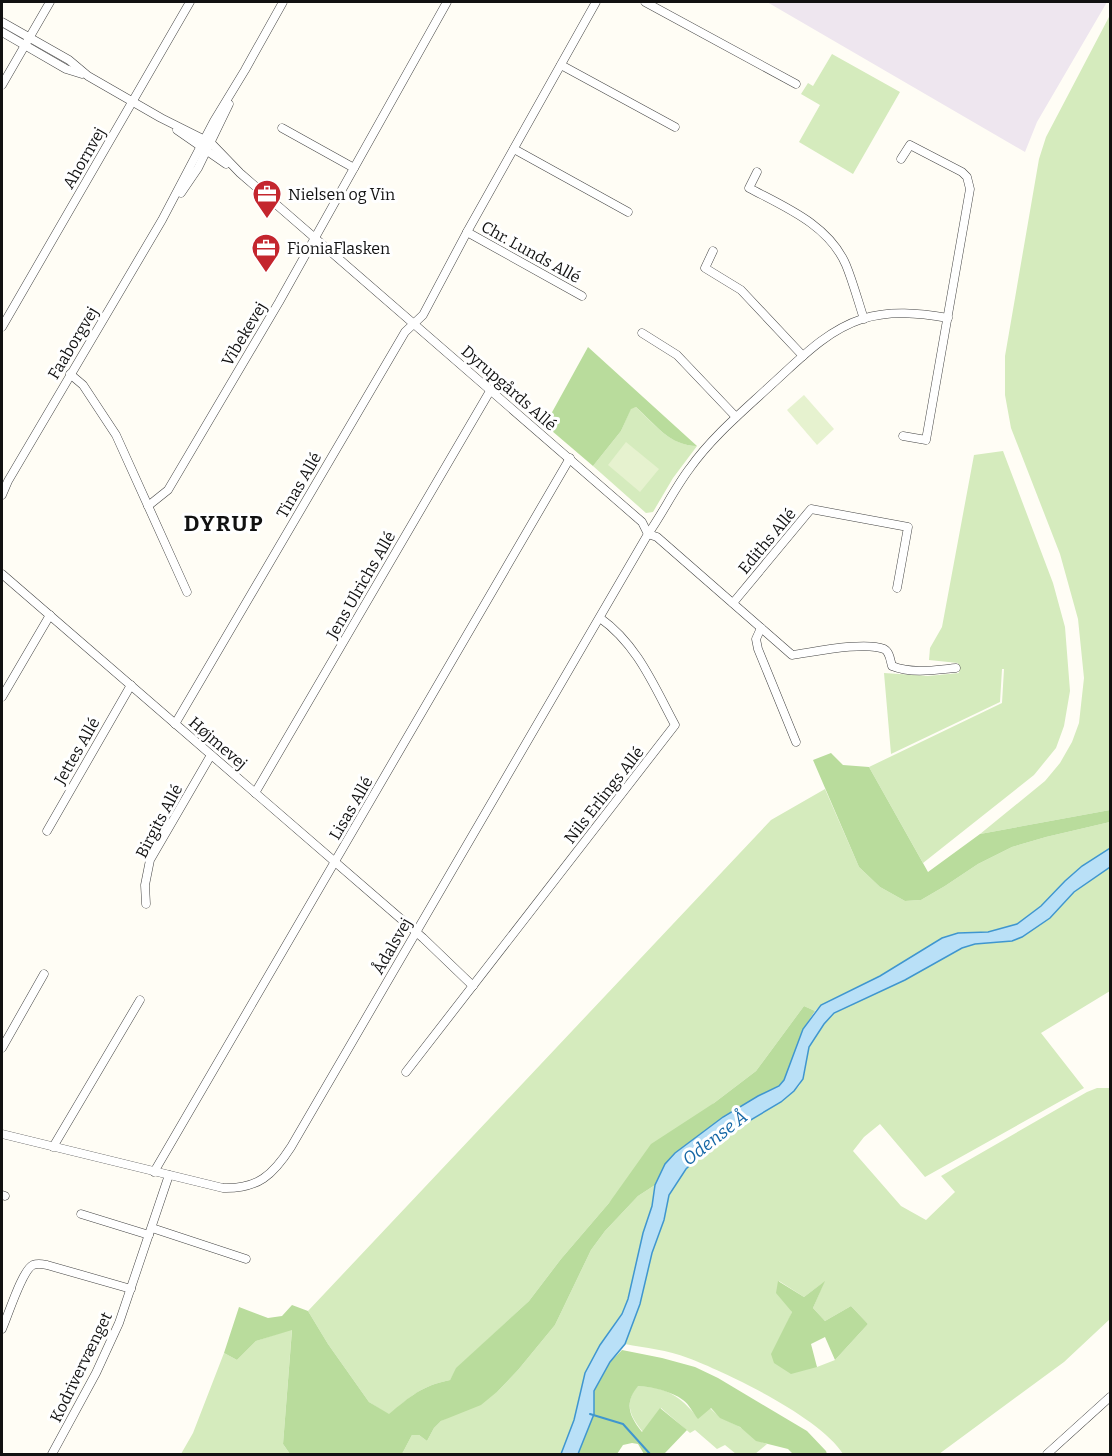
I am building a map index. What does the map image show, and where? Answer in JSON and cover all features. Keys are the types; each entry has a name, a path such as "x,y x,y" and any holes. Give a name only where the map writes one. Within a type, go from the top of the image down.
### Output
{"street":[{"path":"2,85 50,2"},
{"name":"Ahornvej","path":"2,327 190,2"},
{"name":"Faaborgvej","path":"2,495 4,483 204,149 283,2"},
{"name":"Vibekevej","path":"148,506 168,490 315,239 447,2"},
{"name":"Chr. Lunds Allé","path":"413,323 423,315 596,2"},
{"path":"645,2 796,84"},
{"name":"Dyrupgårds Allé","path":"2,22 27,41"},
{"name":"Dyrupgårds Allé","path":"2,32 69,60 88,76 161,118 208,141 235,169 642,522 648,534 657,537 792,655 866,647 885,650 889,654 892,666 901,670 956,668"},
{"path":"561,65 675,128"},
{"name":"Dyrupgårds Allé","path":"161,118 235,169"},
{"path":"282,128 354,168"},
{"path":"901,159 909,145 962,172 970,183 926,440 903,436"},
{"path":"514,149 628,212"},
{"path":"757,172 749,188 810,222 837,248 846,264 864,319"},
{"name":"Chr. Lunds Allé","path":"467,232 582,296"},
{"path":"713,251 705,268 741,290 803,356"},
{"name":"Ådalsvej","path":"2,1134 223,1188 250,1186 271,1173 291,1147 648,534 690,467 736,417 803,356 838,330 864,319 903,313 948,318"},
{"name":"Tinas Allé","path":"175,724 405,332 413,323"},
{"path":"642,333 677,355 736,417"},
{"path":"70,374 83,385 108,421 188,592"},
{"name":"Jens Ulrichs Allé","path":"255,793 490,391"},
{"name":"Lisas Allé","path":"154,1172 570,458"},
{"name":"Ediths Allé","path":"733,603 811,509 908,527 897,588"},
{"name":"Højmevej","path":"2,574 416,932"},
{"path":"2,697 50,615"},
{"name":"Nils Erlings Allé","path":"406,1072 675,725 634,651 624,638 600,618"},
{"path":"762,628 756,639 758,649 796,742"},
{"name":"Jettes Allé","path":"48,831 131,685"},
{"name":"Birgits Allé","path":"147,904 145,885 150,860 211,754"},
{"path":"416,932 473,986"},
{"path":"2,1048 44,974"},
{"path":"54,1147 140,1000"},
{"name":"Kodrivervænget","path":"52,1455 109,1345 169,1175"},
{"path":"81,1214 151,1231 246,1259"},
{"path":"2,1329 24,1277 32,1265 47,1265 131,1288"},
{"path":"1047,1455 1110,1397"}],"shaded area":[{"path":"767,2 1107,2 1037,122 1025,152"}],"green space":[{"path":"1110,15 1110,810 980,834 1045,781 1060,763 1072,742 1079,723 1084,678 1078,619 1060,554 1011,428 1005,395 1005,356 1039,159 1046,137"},
{"path":"832,54 900,92 853,174 799,142 820,105 801,94 808,83 813,86"},
{"path":"588,347 697,446 687,445 671,438 636,407 631,409 621,431 593,466 545,425"},
{"path":"804,395 834,429 817,445 787,410"},
{"path":"636,407 671,438 697,446 673,478 653,512 646,513 593,466 621,431 631,408"},
{"path":"626,442 659,469 640,492 608,465"},
{"path":"1003,451 1053,583 1065,627 1070,691 1064,726 1056,748 1034,775 923,863 869,767 1002,703 1004,669 1002,669 1000,702 891,754 884,673 928,676 959,673 958,663 929,660 930,648 942,627 974,455"},
{"path":"831,753 843,765 869,767 928,872 980,834 1110,810 1110,822 1012,847 978,864 921,900 905,901 880,887 859,867 813,760"},
{"path":"825,789 859,867 880,887 905,901 921,900 978,864 1012,847 1046,837 1110,822 1110,848 1082,866 1041,906 1017,924 988,932 958,933 942,938 880,976 821,1005 815,1011 804,1006 756,1071 714,1103 609,1203 529,1301 457,1368 450,1380 431,1385 417,1393 389,1415 369,1402 308,1311 771,820"},
{"path":"1110,867 1110,991 1041,1033 1084,1088 925,1177 880,1124 864,1137 853,1151 901,1206 926,1220 955,1192 941,1176 1087,1092 1097,1088 1110,1088 1110,1319 1064,1362 939,1454 843,1454 832,1440 815,1426 749,1385 680,1355 625,1344 640,1304 669,1195 676,1181 715,1141 781,1102 800,1085 809,1047 834,1013 905,980 962,948 975,944 1012,941 1022,937 1050,918 1074,892","holes":["779,1281 804,1297 824,1282 813,1308 825,1321 851,1306 868,1324 835,1360 817,1367 783,1333 792,1312"]},
{"path":"804,1006 815,1011 803,1029 784,1080 779,1086 723,1117 665,1164 655,1185 638,1196 605,1231 591,1250 555,1325 498,1391 481,1405 441,1421 427,1441 419,1435 412,1435 402,1454 290,1454 283,1444 292,1330 256,1341 237,1360 224,1353 239,1307 268,1318 282,1316 292,1305 308,1311 369,1402 389,1414 424,1389 450,1380 456,1368 529,1301 609,1203 651,1144 714,1103 756,1071"},
{"path":"655,1185 652,1206 643,1233 628,1299 622,1314 600,1345 585,1373 574,1420 561,1454 402,1454 412,1435 419,1435 427,1441 441,1421 498,1391 518,1370 555,1325 591,1250 605,1231 638,1196"},
{"path":"778,1281 804,1297 825,1281 813,1308 825,1321 851,1306 868,1324 835,1360 825,1337 811,1344 817,1367 791,1374 774,1363 771,1354 792,1312 776,1293"},
{"path":"292,1329 283,1444 290,1454 181,1454 193,1433 224,1353 237,1360 256,1341"},
{"path":"622,1350 695,1367 718,1378 807,1431 827,1454 793,1454 788,1449 756,1441 740,1427 720,1418 711,1408 698,1419 687,1404 673,1394 638,1386 631,1398 630,1409 631,1415 642,1432 660,1408 687,1430 666,1454 644,1454 638,1444 632,1443 623,1445 617,1454 578,1454 594,1414 594,1391 610,1362"},
{"path":"637,1386 657,1388 672,1394 679,1398 698,1418 710,1408 720,1417 767,1444 755,1454 736,1454 725,1445 717,1449 695,1430 690,1433 661,1408 643,1432 630,1410 633,1392"}],"water":[{"name":"Odense Å","path":"1110,848 1110,867 1074,892 1050,918 1022,937 1012,941 975,944 962,948 905,980 834,1013 809,1047 803,1079 794,1091 781,1102 715,1141 686,1169 669,1195 640,1304 625,1344 610,1362 594,1391 594,1414 578,1454 561,1454 574,1420 585,1373 600,1345 622,1314 628,1299 643,1233 652,1206 655,1185 665,1164 675,1153 723,1117 779,1086 784,1080 803,1029 821,1005 880,976 942,938 958,933 988,932 1017,924 1041,906 1082,866"}],"waterway":[{"path":"590,1414 623,1424 650,1454"}],"place":[{"name":"Nielsen og Vin","path":"267,220"},
{"name":"FioniaFlasken","path":"266,274"}],"district":[{"name":"DYRUP","path":"224,523"}]}
